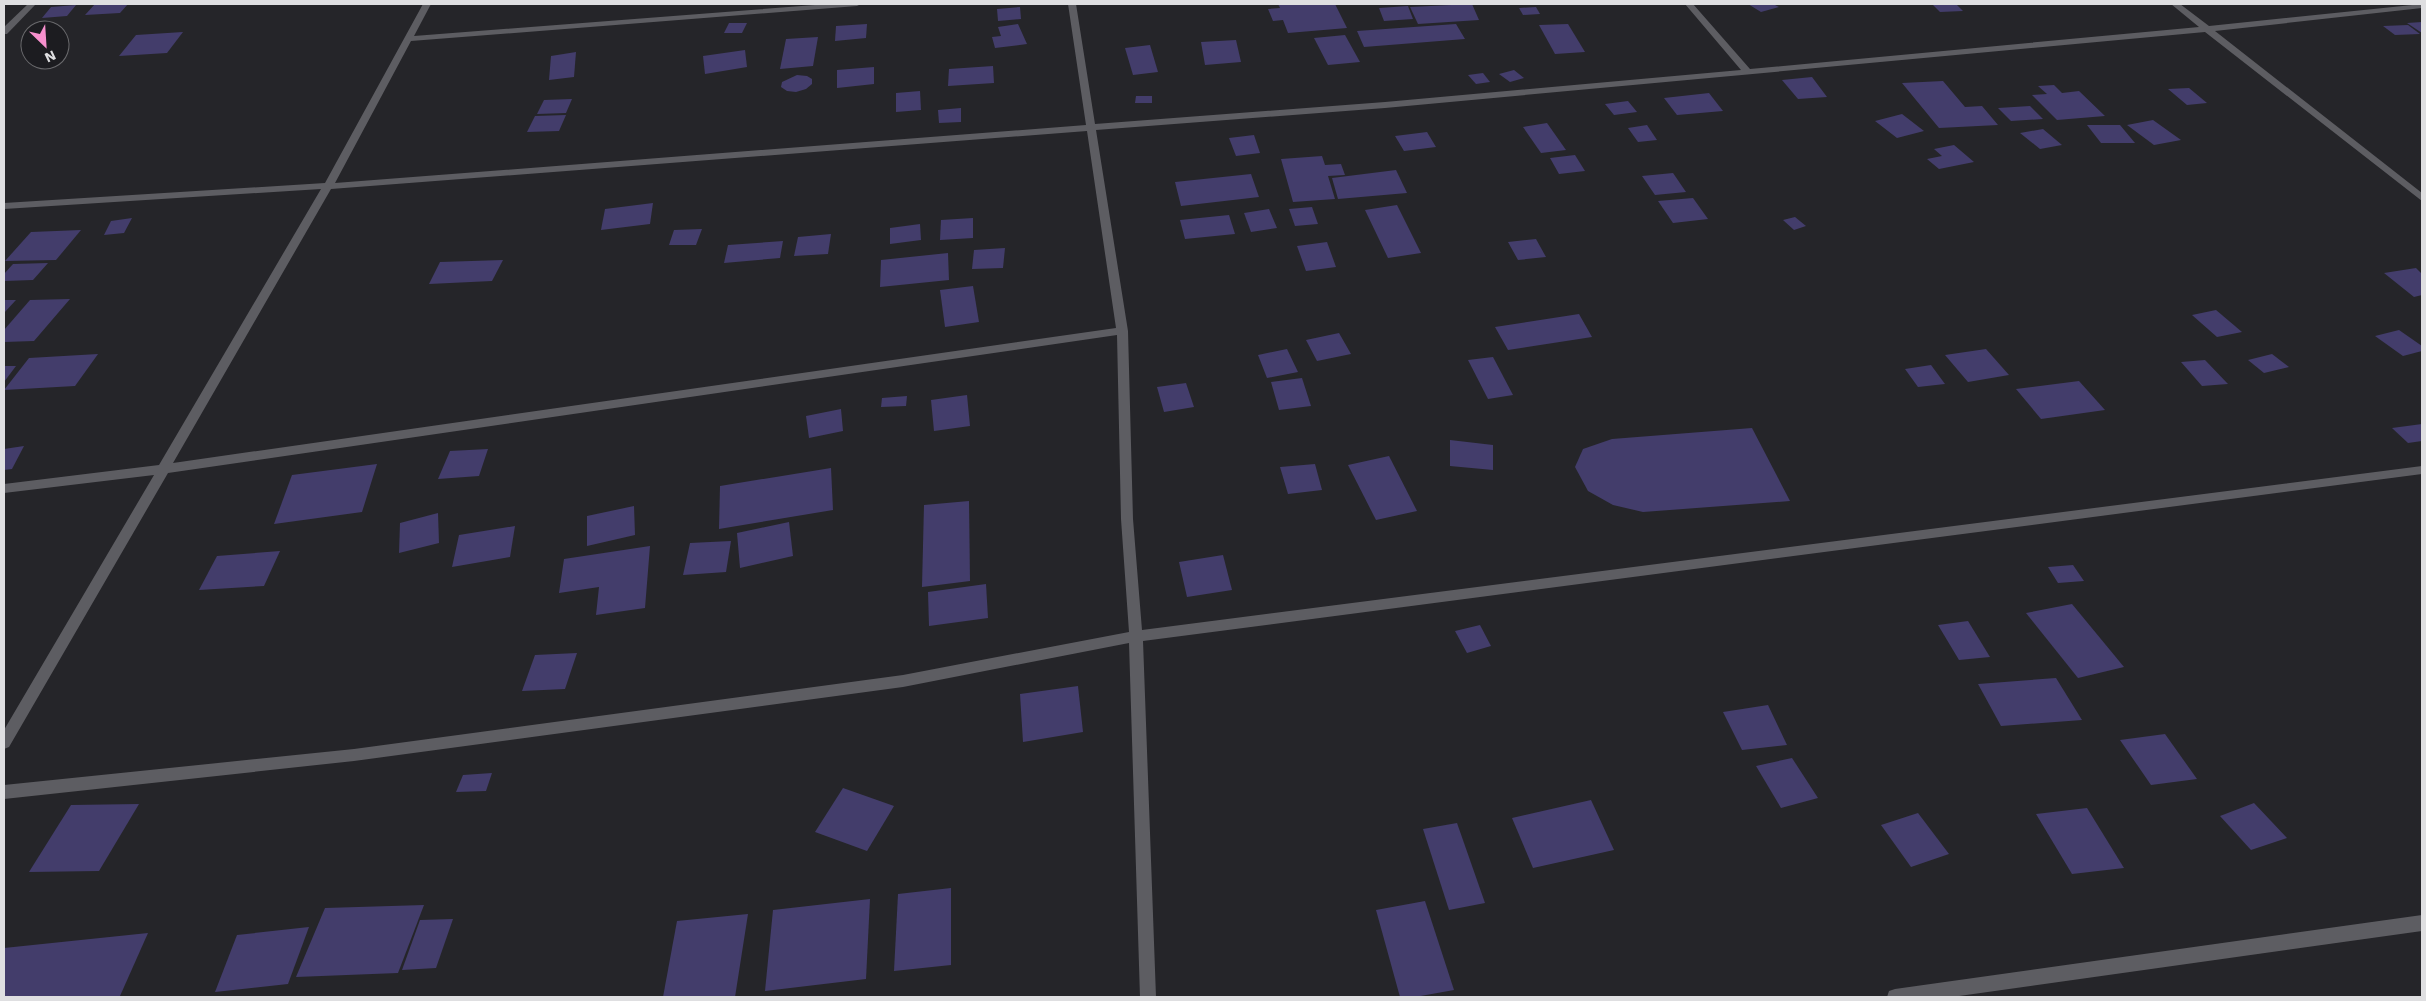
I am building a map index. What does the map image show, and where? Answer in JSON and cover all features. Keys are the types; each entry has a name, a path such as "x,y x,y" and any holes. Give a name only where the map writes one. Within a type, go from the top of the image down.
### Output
{"street":[{"path":"4,32 32,4"},
{"path":"4,743 328,186 427,4"},
{"path":"408,38 857,4"},
{"path":"1072,4 1122,331 1127,519 1136,636 1148,997"},
{"path":"1689,4 1748,72"},
{"path":"2175,4 2420,195"},
{"path":"4,206 328,186 1091,126 1385,105 2209,29 2422,6"},
{"path":"4,488 163,469 1122,331"},
{"path":"4,792 354,755 893,682 1136,636 2422,470"},
{"path":"1895,997 2422,923"}],"building":[{"path":"95,4 128,4 120,13 85,15"},
{"path":"1278,4 1335,4 1347,28 1288,33 1283,20 1273,21 1268,9 1280,8"},
{"path":"1472,4 1479,20 1418,24 1410,7"},
{"path":"1748,4 1773,4 1779,7 1761,12"},
{"path":"1932,4 1956,4 1963,11 1940,12"},
{"path":"76,5 67,16 42,18 51,7"},
{"path":"1408,6 1413,19 1384,21 1379,8"},
{"path":"1020,7 1021,19 998,21 997,9"},
{"path":"1536,7 1540,14 1523,15 1519,8"},
{"path":"2422,22 2422,33 2407,23"},
{"path":"729,23 747,23 742,33 724,33"},
{"path":"867,24 866,38 835,41 836,26"},
{"path":"1018,24 1027,44 995,48 992,37 1001,36 998,27"},
{"path":"1456,24 1465,39 1364,47 1357,31"},
{"path":"1568,24 1585,52 1555,54 1539,25"},
{"path":"2408,25 2420,34 2395,35 2383,26"},
{"path":"183,32 167,53 119,56 136,35"},
{"path":"1345,35 1360,62 1328,65 1314,38"},
{"path":"818,37 813,66 780,69 786,39"},
{"path":"1236,40 1241,62 1205,65 1201,42"},
{"path":"1150,45 1158,72 1133,75 1125,48"},
{"path":"745,50 747,67 705,74 703,56"},
{"path":"576,52 574,77 549,80 551,56"},
{"path":"993,66 994,83 948,86 949,69"},
{"path":"874,67 874,84 837,88 837,70"},
{"path":"1514,70 1524,78 1510,82 1499,74"},
{"path":"1483,73 1490,82 1476,84 1468,75"},
{"path":"797,75 807,76 812,79 812,84 806,89 796,92 787,91 781,87 782,82"},
{"path":"1812,77 1827,97 1798,99 1782,80"},
{"path":"1943,81 1965,107 1982,106 1998,125 1939,128 1902,83"},
{"path":"2054,85 2062,93 2079,91 2105,116 2057,120 2032,95 2047,94 2038,86"},
{"path":"2189,88 2207,103 2187,105 2168,89"},
{"path":"920,91 921,110 896,112 896,93"},
{"path":"1709,93 1723,111 1677,115 1664,98"},
{"path":"1136,96 1152,96 1152,103 1135,103"},
{"path":"572,99 566,113 537,114 544,100"},
{"path":"1628,101 1637,112 1614,115 1605,104"},
{"path":"2030,106 2043,119 2011,121 1998,108"},
{"path":"961,108 961,122 939,123 938,110"},
{"path":"1902,114 1924,131 1897,138 1875,121"},
{"path":"566,115 559,131 527,132 535,116"},
{"path":"2153,120 2181,140 2154,145 2127,125"},
{"path":"1547,123 1566,150 1541,153 1523,127"},
{"path":"1647,125 1657,140 1638,142 1628,128"},
{"path":"2087,125 2120,125 2135,143 2101,143"},
{"path":"2043,129 2062,145 2040,149 2020,133"},
{"path":"1427,132 1436,147 1404,151 1395,136"},
{"path":"1254,135 1260,153 1236,156 1229,138"},
{"path":"1954,145 1974,162 1939,169 1927,159 1942,156 1934,149"},
{"path":"1575,155 1585,171 1559,174 1550,158"},
{"path":"1322,156 1325,165 1341,164 1345,175 1328,176 1335,199 1293,202 1281,159"},
{"path":"1396,170 1407,193 1338,199 1332,178"},
{"path":"1673,173 1686,192 1655,195 1642,176"},
{"path":"1251,174 1259,197 1181,206 1175,182"},
{"path":"1693,198 1708,219 1673,223 1658,201"},
{"path":"653,203 650,224 601,230 605,209"},
{"path":"1397,205 1421,253 1388,258 1365,210"},
{"path":"1312,207 1318,224 1295,226 1289,209"},
{"path":"1269,209 1277,228 1251,232 1244,213"},
{"path":"1229,215 1235,234 1185,239 1180,220"},
{"path":"1795,217 1806,226 1794,230 1783,220"},
{"path":"132,218 124,233 104,235 111,221"},
{"path":"973,218 973,238 940,240 941,220"},
{"path":"920,224 921,240 890,244 890,228"},
{"path":"702,229 696,245 669,245 674,230"},
{"path":"81,230 56,260 5,261 31,232"},
{"path":"831,234 828,254 794,256 798,237"},
{"path":"1536,239 1546,257 1518,260 1508,242"},
{"path":"783,241 780,258 724,263 728,245"},
{"path":"1327,242 1336,267 1306,271 1297,246"},
{"path":"1005,248 1003,268 972,269 974,250"},
{"path":"948,253 949,280 880,287 881,260"},
{"path":"503,260 492,281 429,284 440,262"},
{"path":"48,263 33,280 4,281 4,274 13,264"},
{"path":"2416,268 2422,274 2422,295 2414,297 2384,273"},
{"path":"973,286 979,322 945,327 940,290"},
{"path":"70,299 34,341 4,342 4,330 30,300"},
{"path":"4,300 16,300 4,313"},
{"path":"2216,310 2242,332 2217,337 2192,315"},
{"path":"1579,314 1592,337 1508,350 1495,327"},
{"path":"2399,330 2422,346 2422,351 2403,356 2375,336"},
{"path":"1339,333 1351,354 1317,361 1306,340"},
{"path":"1287,349 1298,372 1267,378 1258,355"},
{"path":"1986,349 2009,375 1968,382 1945,355"},
{"path":"98,354 75,386 4,390 29,358"},
{"path":"2272,354 2289,367 2264,373 2248,360"},
{"path":"1493,357 1513,395 1488,399 1468,360"},
{"path":"2205,360 2228,384 2202,386 2181,362"},
{"path":"1931,365 1945,384 1918,387 1905,369"},
{"path":"4,366 16,366 4,382"},
{"path":"1302,378 1311,406 1279,410 1271,382"},
{"path":"2079,381 2105,410 2041,419 2016,389"},
{"path":"1186,383 1194,407 1164,412 1157,387"},
{"path":"967,395 970,426 934,431 931,400"},
{"path":"907,396 906,406 881,407 882,398"},
{"path":"841,409 843,431 809,438 806,416"},
{"path":"2422,424 2422,441 2408,443 2392,428"},
{"path":"1752,428 1790,501 1643,512 1613,505 1588,491 1575,467 1583,449 1612,439"},
{"path":"1450,440 1493,445 1493,470 1450,466"},
{"path":"24,446 12,469 4,470 4,449"},
{"path":"488,449 479,476 438,479 450,451"},
{"path":"1389,456 1417,511 1376,520 1348,465"},
{"path":"377,464 362,512 274,524 292,475"},
{"path":"1315,464 1322,490 1288,494 1280,467"},
{"path":"831,468 833,510 719,529 720,486"},
{"path":"969,501 970,581 922,587 924,505"},
{"path":"634,506 635,535 587,546 587,516"},
{"path":"438,513 439,543 399,553 400,523"},
{"path":"789,522 793,556 740,568 737,533"},
{"path":"515,526 510,557 452,567 459,535"},
{"path":"731,541 726,572 683,575 690,543"},
{"path":"650,546 645,608 596,615 599,587 559,593 564,559"},
{"path":"280,551 264,586 199,590 217,556"},
{"path":"1223,555 1232,590 1187,597 1179,562"},
{"path":"2073,565 2084,581 2058,583 2048,567"},
{"path":"986,584 988,618 929,626 928,592"},
{"path":"2072,604 2124,667 2078,678 2026,613"},
{"path":"1968,621 1990,657 1959,660 1938,625"},
{"path":"1480,625 1491,646 1467,653 1455,631"},
{"path":"577,653 565,689 522,691 535,655"},
{"path":"2056,678 2082,720 2001,726 1978,684"},
{"path":"1078,686 1083,732 1023,742 1020,694"},
{"path":"1768,705 1787,745 1742,750 1723,712"},
{"path":"2165,734 2197,779 2151,785 2120,740"},
{"path":"1792,758 1818,798 1781,808 1756,766"},
{"path":"492,773 486,791 456,792 463,775"},
{"path":"843,788 894,806 867,851 815,832"},
{"path":"1591,800 1614,850 1533,868 1512,818"},
{"path":"2254,803 2287,838 2251,850 2220,816"},
{"path":"139,804 99,871 29,872 71,805"},
{"path":"2087,808 2124,868 2072,874 2036,814"},
{"path":"1918,813 1949,854 1911,867 1881,825"},
{"path":"1457,823 1485,903 1449,910 1423,829"},
{"path":"951,888 951,965 894,971 898,894"},
{"path":"870,899 866,979 765,991 773,910"},
{"path":"1425,901 1454,990 1415,997 1400,997 1376,910"},
{"path":"424,905 398,973 296,977 325,908"},
{"path":"748,914 735,997 663,997 677,921"},
{"path":"453,919 436,968 402,970 420,920"},
{"path":"309,927 288,984 215,992 237,935"},
{"path":"148,933 120,996 4,997 4,948"}]}
